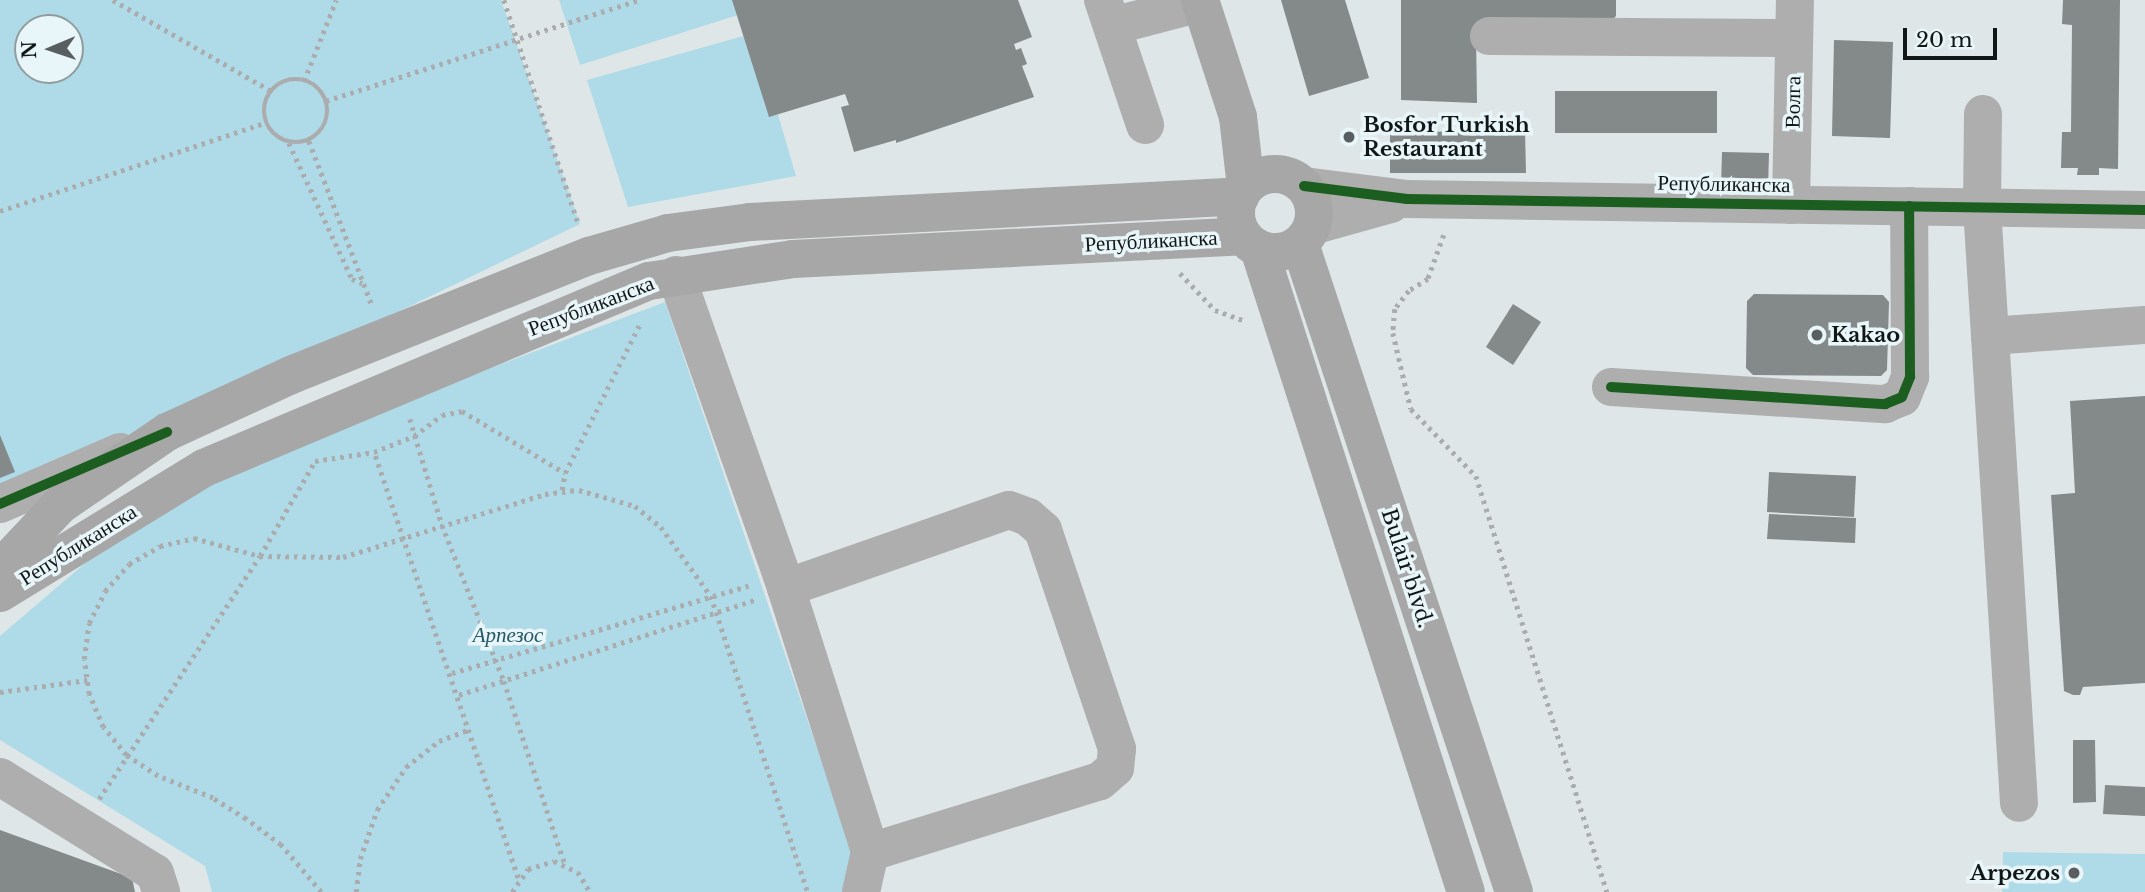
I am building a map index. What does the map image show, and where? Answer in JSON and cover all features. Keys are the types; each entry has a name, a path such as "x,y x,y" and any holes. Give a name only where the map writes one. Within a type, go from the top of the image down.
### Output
{"main road":[{"path":"1200,1 1238,117 1266,185 1314,205 1306,235 1280,253 1251,242 1236,212 1266,185"},
{"name":"Републиканска","path":"167,432 386,337 589,256 668,233 750,222 1266,185"},
{"path":"663,278 668,233"},
{"name":"Bulair blvd.","path":"1306,235 1514,892"},
{"name":"Републиканска","path":"0,593 204,468 663,278 793,259 1251,242"},
{"name":"Bulair blvd.","path":"1251,242 1465,892"},
{"path":"0,569 60,505 167,432"}],"street":[{"name":"Волга","path":"1791,205 1795,0"},
{"path":"1145,125 1107,13 1200,1"},
{"path":"1489,36 1794,38"},
{"path":"1983,114 1982,207 2019,803"},
{"name":"Републиканска","path":"1266,185 1407,199 2145,210"},
{"name":"Републиканска","path":"1306,235 1407,199"},
{"path":"1611,387 1885,404 1902,397 1910,377 1909,206"},
{"path":"663,278 768,586 870,852 861,892"},
{"path":"1990,336 2145,325"},
{"name":"Републиканска","path":"0,504 167,432"},
{"path":"768,586 1009,510 1028,517 1043,530 1118,748 1115,768 1100,781 870,852"},
{"path":"0,777 155,873 161,892"}],"path":[{"path":"113,0 271,91"},
{"path":"304,81 336,0"},
{"path":"504,0 589,256"},
{"path":"326,101 515,37 638,0"},
{"path":"289,143 309,141 323,130 326,101 318,88 304,81 288,80 271,91 265,101 265,122 289,143 352,279 362,283"},
{"path":"0,211 265,122"},
{"path":"309,141 362,283 386,337"},
{"path":"1457,200 1428,279 1409,291 1395,309 1393,333 1411,409 1476,476 1607,892"},
{"path":"562,490 565,473 663,278"},
{"path":"402,384 414,436 442,525 504,681 565,864"},
{"path":"81,828 126,755 260,556 315,461 374,452 414,436 442,415 462,411 565,473"},
{"path":"374,452 402,540 471,729 518,878"},
{"path":"321,892 281,845 213,798 158,776 126,755 103,727 86,680 84,659 89,623 105,591 129,565 160,546 194,538 260,556 344,557 562,490 597,492 635,506 661,527 711,597 808,892"},
{"path":"452,673 711,597 768,586"},
{"path":"459,695 717,614 768,586"},
{"path":"0,692 86,680"},
{"path":"356,892 360,859 377,810 406,767 439,741 471,729"},
{"path":"512,892 518,878 540,863 565,864 578,873 590,892"}],"green space":[{"path":"0,0 501,0 580,224 0,504"},
{"path":"559,0 785,0 580,65"},
{"path":"754,33 796,176 628,207 587,80"},
{"name":"Арпезос","path":"665,302 866,892 212,892 205,866 0,740 0,636 132,523 262,455"},
{"name":"Arpezos","path":"2003,852 2145,854 2145,892 2002,892"}],"building":[{"path":"732,0 1018,0 1032,37 1014,44 1016,50 1021,48 1027,64 1022,66 1034,97 896,143 896,140 854,152 841,107 849,105 845,94 769,117"},
{"path":"1281,0 1345,0 1369,78 1309,96"},
{"path":"1401,0 1616,0 1616,16 1601,31 1476,33 1477,103 1401,100"},
{"path":"2063,0 2120,0 2118,169 2099,168 2099,175 2077,175 2078,168 2061,168 2062,132 2071,132 2072,25 2062,24"},
{"path":"1834,40 1893,42 1890,138 1832,136"},
{"path":"1555,91 1717,91 1717,133 1555,133"},
{"path":"1525,131 1526,173 1390,173 1390,132"},
{"path":"1722,152 1769,153 1768,189 1721,188"},
{"name":"Kakao","path":"1754,294 1883,295 1889,302 1887,370 1881,376 1753,375 1746,368 1747,301"},
{"path":"1513,304 1541,322 1513,365 1486,347"},
{"path":"2145,396 2145,683 2083,687 2080,695 2073,695 2064,691 2051,495 2075,493 2070,401"},
{"path":"0,435 15,472 0,478"},
{"path":"1769,472 1856,476 1854,517 1767,512"},
{"path":"1769,514 1856,518 1855,543 1767,539"},
{"path":"2073,740 2095,740 2096,802 2073,803"},
{"path":"2105,785 2145,787 2145,816 2103,814"},
{"path":"0,830 132,878 135,892 0,892"}],"cycle path":[{"path":"1304,186 1407,199 2145,210"},
{"path":"1611,387 1885,404 1902,397 1910,377 1909,206"},
{"path":"0,504 167,432"}],"place":[{"name":"Bosfor Turkish Restaurant","path":"1349,137"},
{"name":"Kakao","path":"1817,335"},
{"name":"Arpezos","path":"2074,873"}]}
